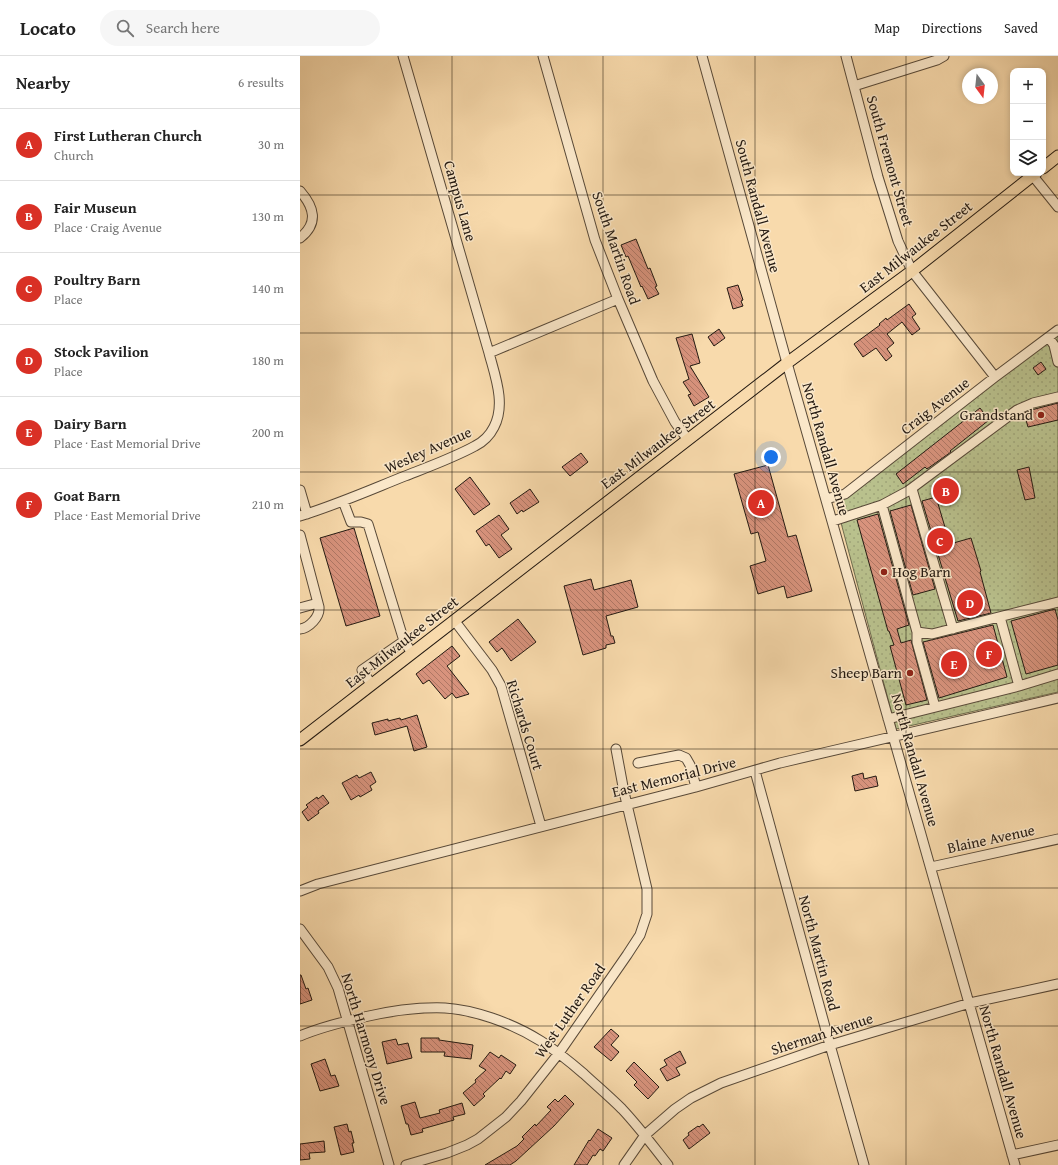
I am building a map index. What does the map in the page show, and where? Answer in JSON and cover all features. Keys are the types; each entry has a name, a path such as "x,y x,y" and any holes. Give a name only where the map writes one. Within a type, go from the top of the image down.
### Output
{"main road":[{"path":"1046,166 1058,156"},
{"name":"East Milwaukee Street","path":"300,740 787,363 912,271 1031,176"}],"street":[{"name":"Campus Lane","path":"404,56 489,353"},
{"name":"South Martin Road","path":"542,56 595,240 653,381 675,422 688,440"},
{"name":"South Randall Avenue","path":"702,56 787,363"},
{"name":"South Fremont Street","path":"846,56 878,177 898,241 912,271 995,377"},
{"path":"854,86 937,60 944,56"},
{"path":"1035,176 1058,207"},
{"path":"300,191 309,204 313,217 308,231 300,238"},
{"path":"489,353 618,299"},
{"name":"Craig Avenue","path":"826,499 845,494 1058,330"},
{"path":"1049,338 1054,346 1058,362"},
{"name":"Wesley Avenue","path":"303,515 343,501 438,463 476,446 486,439 494,427 499,412 496,382 489,353"},
{"name":"North Randall Avenue","path":"787,363 1015,1165"},
{"path":"833,521 890,502 912,489 1017,410 1033,403 1058,397"},
{"path":"912,489 953,629"},
{"path":"300,490 303,515"},
{"path":"343,501 350,522 361,522 368,524 404,641 412,653"},
{"path":"882,505 917,632 917,642 934,707"},
{"path":"300,535 320,612 309,626 300,629"},
{"path":"917,632 932,634 1058,602"},
{"path":"300,608 318,603"},
{"path":"1000,617 1019,686"},
{"name":"Richards Court","path":"454,620 492,670 501,686 541,826"},
{"path":"371,684 362,670 404,641"},
{"path":"888,719 1019,686 1058,674"},
{"name":"East Memorial Drive","path":"300,891 318,884 780,764 1058,698"},
{"name":"West Luther Road","path":"406,1165 447,1153 467,1145 478,1139 506,1117 521,1101 559,1053 640,935 647,914 647,889 616,750"},
{"path":"638,763 679,755 686,758 690,765 696,787"},
{"name":"North Martin Road","path":"755,771 864,1165"},
{"name":"Blaine Avenue","path":"931,867 1058,839"},
{"name":"North Harmony Drive","path":"300,929 328,967 338,988 389,1165"},
{"name":"Sherman Avenue","path":"624,1165 645,1135 675,1109 707,1089 728,1080 830,1045 970,1003 1058,984"},
{"path":"300,1036 319,1028 348,1020 383,1012 415,1008 445,1008 467,1011 508,1024 522,1030 559,1053 599,1087 621,1108 645,1135 668,1165"},
{"path":"1012,1155 1058,1145"}],"green space":[{"path":"1058,334 1058,692 896,729 836,504"}],"building":[{"path":"636,239 648,269 650,268 657,286 655,287 659,294 648,299 642,286 641,287 628,256 626,257 621,245"},
{"path":"738,285 743,300 741,301 743,306 733,309 727,288"},
{"path":"909,304 916,314 912,317 920,329 912,335 902,322 887,334 894,343 887,349 892,356 886,361 876,348 863,357 854,344 880,325 879,324 886,318 887,320"},
{"path":"719,329 725,338 714,346 708,337"},
{"path":"692,334 700,363 690,366 709,397 694,406 688,395 691,394 683,382 689,379 676,338"},
{"path":"1041,362 1046,369 1038,375 1033,368"},
{"name":"Grandstand","path":"1058,403 1058,420 1028,427 1024,413"},
{"path":"980,408 989,420 950,451 951,452 927,469 925,467 903,484 896,474"},
{"path":"581,453 588,462 570,476 562,467"},
{"path":"768,465 788,537 796,535 812,591 787,598 784,586 758,594 750,566 766,561 758,532 751,534 734,474"},
{"path":"1029,467 1035,498 1025,500 1017,470"},
{"path":"470,477 490,504 474,515 455,489"},
{"path":"946,483 946,485 951,484 953,490 942,494 939,485"},
{"path":"530,489 539,502 517,514 510,503"},
{"path":"936,497 950,544 971,538 991,613 958,621 922,501"},
{"path":"911,505 935,589 913,595 890,511"},
{"name":"Hog Barn","path":"878,514 909,625 897,629 901,643 911,640 927,700 906,705 890,646 894,645 888,631 857,520"},
{"path":"499,515 509,529 501,535 512,549 499,558 489,544 486,546 476,531"},
{"path":"354,528 380,616 346,626 320,538"},
{"path":"591,579 594,590 631,580 638,607 606,616 611,636 613,636 615,643 606,645 606,648 583,655 564,586"},
{"path":"1055,609 1058,620 1058,665 1026,674 1011,621"},
{"path":"518,619 536,642 511,661 502,648 497,652 489,642"},
{"path":"993,625 1007,677 939,698 923,642"},
{"path":"452,646 460,656 447,666 469,694 456,698 452,693 445,699 429,680 423,684 416,674"},
{"path":"417,715 427,747 414,751 407,726 375,735 372,723 388,719 388,721 400,718 401,720"},
{"path":"371,772 376,782 370,786 372,790 351,800 342,783 357,775 359,778"},
{"path":"863,773 864,779 876,776 878,786 855,791 852,776"},
{"path":"323,795 329,803 308,821 302,812 308,807 306,805 317,797 318,799"},
{"path":"300,975 306,989 308,988 312,1000 300,1004"},
{"path":"611,1029 619,1036 611,1045 619,1052 611,1061 594,1047"},
{"path":"421,1038 439,1038 439,1040 473,1045 471,1059 444,1056 445,1052 421,1052"},
{"path":"396,1039 398,1045 408,1043 412,1058 387,1064 382,1042"},
{"path":"680,1051 686,1063 676,1068 680,1075 667,1081 660,1069 667,1065 664,1060"},
{"path":"490,1052 499,1058 501,1055 516,1065 510,1074 506,1071 501,1079 500,1078 483,1094 485,1096 474,1106 463,1093 476,1082 475,1080 486,1070 479,1066"},
{"path":"325,1059 331,1076 335,1075 339,1086 320,1091 311,1064"},
{"path":"634,1062 659,1087 648,1099 634,1085 637,1082 626,1071"},
{"path":"565,1095 574,1104 554,1126 516,1161 510,1165 485,1165 517,1146 524,1139 522,1137 535,1124 536,1126 551,1110 547,1107 555,1099 558,1102"},
{"path":"415,1102 420,1118 440,1113 439,1110 462,1103 465,1114 453,1117 454,1120 422,1129 423,1132 411,1135 401,1106"},
{"path":"347,1124 349,1132 351,1131 354,1143 352,1143 354,1152 341,1155 334,1127"},
{"path":"703,1124 710,1133 689,1149 683,1140 689,1135 688,1133"},
{"path":"598,1129 612,1138 603,1151 600,1149 595,1156 593,1155 587,1165 574,1165 589,1140 590,1141"},
{"path":"324,1141 325,1152 309,1153 310,1159 300,1160 300,1144"}],"place":[{"name":"Grandstand","path":"1041,415"},
{"name":"Fair Museun","path":"946,491"},
{"name":"First Lutheran Church","path":"761,503"},
{"name":"Poultry Barn","path":"940,541"},
{"name":"Hog Barn","path":"884,572"},
{"name":"Stock Pavilion","path":"970,603"},
{"name":"Goat Barn","path":"989,654"},
{"name":"Dairy Barn","path":"954,664"},
{"name":"Sheep Barn","path":"910,673"}]}
